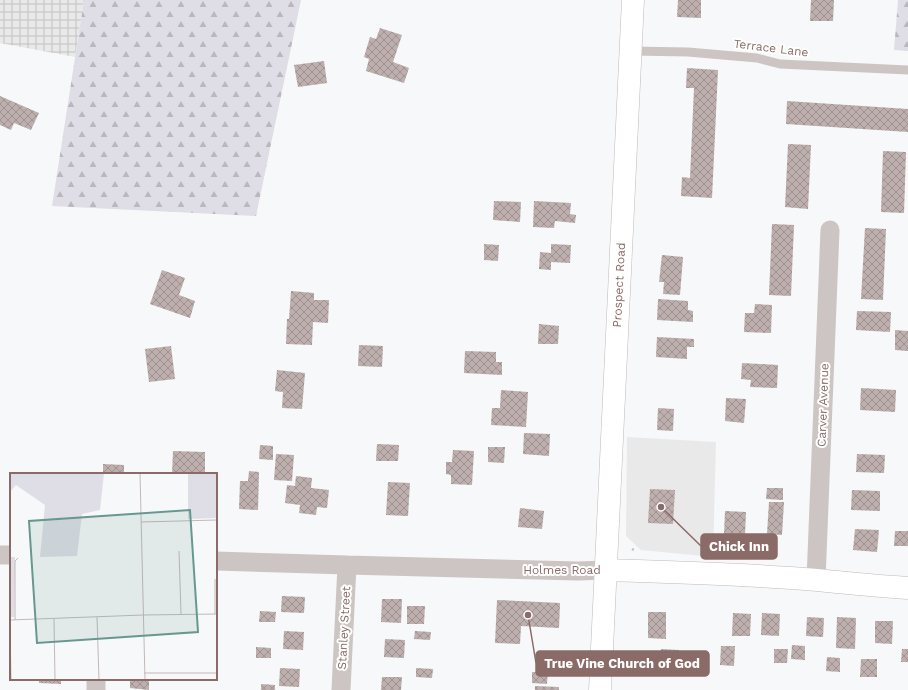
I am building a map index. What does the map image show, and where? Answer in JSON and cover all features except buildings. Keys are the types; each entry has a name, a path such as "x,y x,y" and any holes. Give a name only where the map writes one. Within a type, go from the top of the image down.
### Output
{"main road":[{"name":"Prospect Road","path":"600,690 634,0"},
{"name":"Holmes Road","path":"606,570 701,573 816,580 908,588"}],"street":[{"name":"Carver Avenue","path":"816,580 830,230"},
{"path":"0,554 10,555"},
{"name":"Holmes Road","path":"217,561 578,571 606,570"},
{"name":"Stanley Street","path":"341,690 347,565"}],"lane":[{"name":"Terrace Lane","path":"631,51 688,52 757,58 780,64 908,70"}],"shaded area":[{"path":"0,0 84,0 75,57 0,43"},
{"path":"627,437 716,442 713,557 641,550 626,536"}],"green space":[{"path":"84,0 301,0 256,216 52,206"},
{"path":"898,0 908,0 908,51 894,50"}],"place":[{"name":"Chick Inn","path":"661,507"},
{"name":"True Vine Church of God","path":"528,615"}]}
